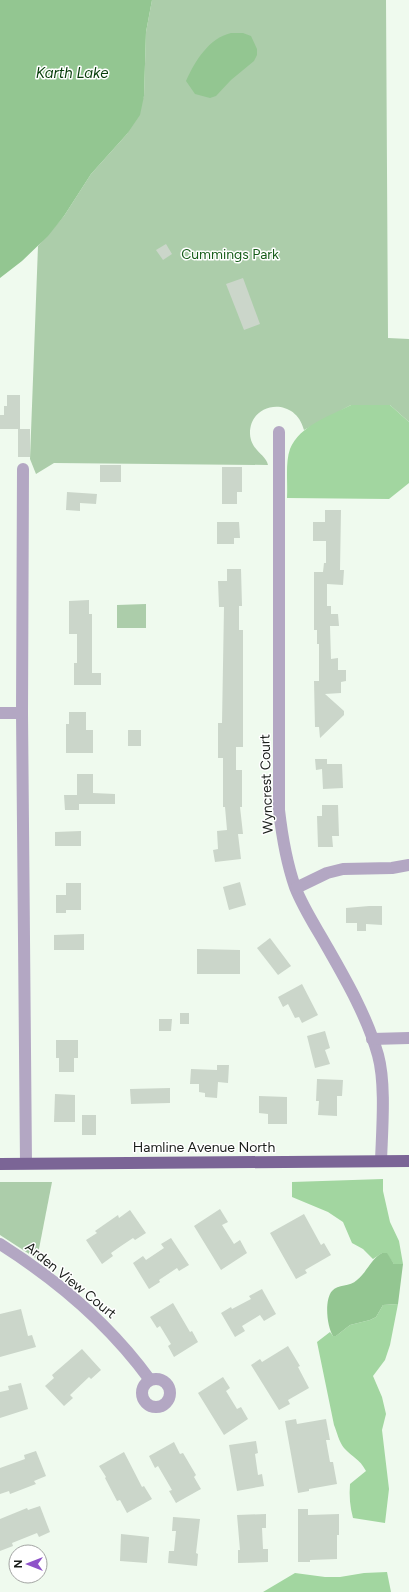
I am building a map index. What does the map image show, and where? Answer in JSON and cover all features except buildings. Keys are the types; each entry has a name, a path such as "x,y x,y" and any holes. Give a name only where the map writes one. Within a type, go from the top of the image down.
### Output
{"main road":[{"name":"Hamline Avenue North","path":"0,1164 409,1161"}],"street":[{"name":"Wyncrest Court","path":"279,432 279,810 282,841 288,866 296,888 362,1010 378,1056 382,1082 382,1161"},
{"path":"24,469 22,713 26,1163"},
{"path":"0,713 22,713"},
{"path":"296,888 327,873 343,869 392,868 409,865"},
{"path":"372,1038 409,1038"},
{"name":"Arden View Court","path":"0,1244 42,1274 101,1322 140,1366 150,1380"}],"green space":[{"name":"Cummings Park","path":"152,0 386,0 388,338 409,339 409,422 390,405 351,405 304,430 299,419 292,411 283,407 273,407 264,409 257,415 252,423 250,434 253,444 267,461 268,465 54,463 36,474 30,459 38,246 64,216 91,174 127,134 144,96 146,32"},
{"path":"146,604 146,628 117,628 117,605"},
{"path":"0,1182 52,1182 37,1259 0,1235"}],"shaded area":[{"path":"351,405 390,405 409,422 409,483 389,499 287,498 288,455 295,441 308,427"},
{"path":"383,1179 383,1191 390,1222 399,1241 403,1264 394,1264 386,1253 382,1253 373,1259 363,1249 352,1243 343,1222 328,1212 292,1197 292,1182"},
{"path":"398,1304 390,1345 385,1360 373,1376 382,1397 386,1414 382,1430 389,1489 385,1523 353,1518 350,1501 350,1484 366,1471 344,1448 338,1437 334,1425 317,1342 330,1332 333,1336 336,1336 350,1325 376,1317 383,1305"},
{"path":"387,1572 391,1592 263,1592 295,1573 325,1577 340,1577 364,1573"}],"water":[{"name":"Karth Lake","path":"0,0 152,0 146,32 144,96 140,115 127,134 91,174 64,216 48,236 22,261 0,278"},
{"path":"231,33 243,33 251,36 257,49 257,55 254,61 231,80 216,96 210,98 195,94 186,81 198,58 209,45"},
{"path":"382,1253 387,1253 394,1264 403,1264 398,1304 383,1305 376,1317 350,1325 336,1336 333,1336 329,1326 327,1314 328,1301 332,1291 341,1286 351,1284 357,1280"}]}
